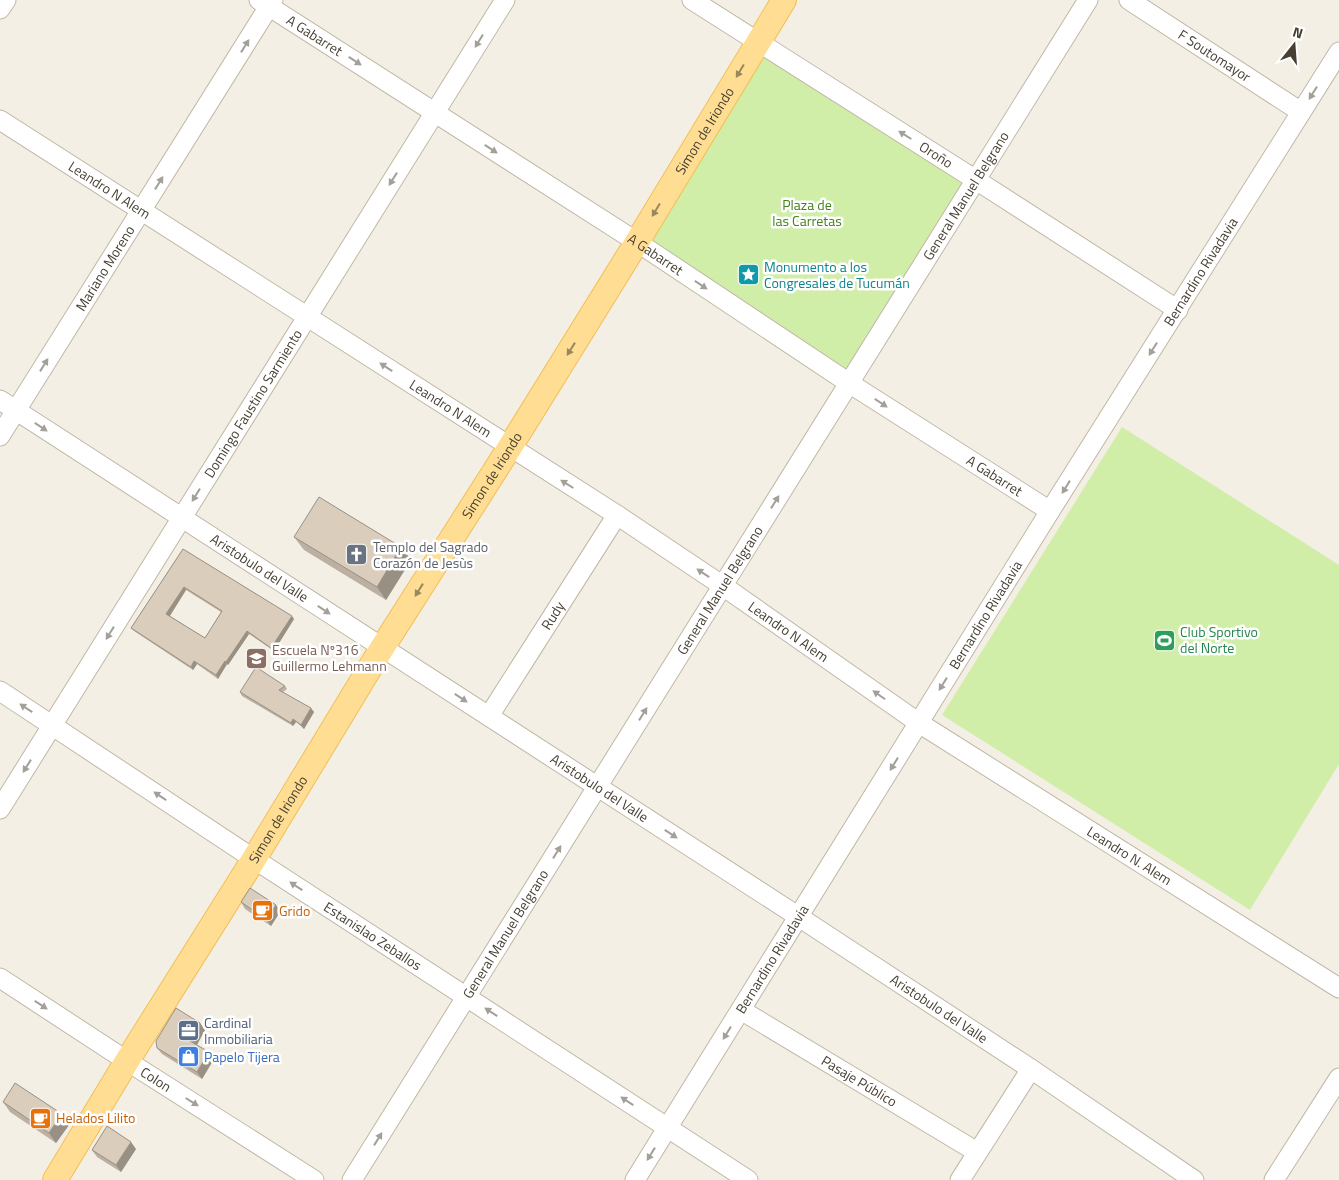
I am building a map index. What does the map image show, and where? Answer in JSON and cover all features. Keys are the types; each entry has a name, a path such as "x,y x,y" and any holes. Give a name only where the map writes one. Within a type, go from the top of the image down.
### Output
{"main road":[{"name":"Simon de Iriondo","path":"55,1180 382,648 637,242 784,0"}],"street":[{"path":"0,9 6,0"},
{"name":"Domingo Faustino Sarmiento","path":"0,809 505,0"},
{"name":"Oroño","path":"692,0 1178,310"},
{"name":"General Manuel Belgrano","path":"352,1180 1088,0"},
{"name":"F Soutomayor","path":"1129,0 1301,112"},
{"name":"A Gabarret","path":"267,2 435,113 637,242 849,383 1050,511"},
{"name":"Mariano Moreno","path":"0,436 142,211 267,2"},
{"name":"Bernardino Rivadavia","path":"635,1180 1050,511 1339,52"},
{"name":"Leandro N Alem","path":"0,120 617,515 920,723"},
{"name":"Aristobulo del Valle","path":"0,400 799,917 1031,1069 1194,1180"},
{"name":"Rudy","path":"489,716 617,515"},
{"name":"Estanislao Zeballos","path":"0,691 254,859 748,1180"},
{"name":"Leandro N. Alem","path":"920,723 1339,988"},
{"name":"Colon","path":"0,978 314,1180"},
{"name":"Pasaje Público","path":"741,1010 977,1152"},
{"path":"960,1180 1031,1069"},
{"path":"1274,1180 1339,1078"}],"green space":[{"name":"Plaza de las Carretas","path":"758,42 976,180 849,383 637,242"},
{"name":"Club Sportivo del Norte","path":"1122,427 1339,565 1339,764 1250,910 942,715"}],"building":[{"name":"Templo del Sagrado Corazón de Jesùs","path":"319,497 401,547 377,587 294,537"},
{"path":"183,549 292,616 271,648 247,631 216,675 194,661 191,667 131,628","holes":["184,587 222,611 205,638 166,614"]},
{"path":"256,667 285,686 279,690 311,708 301,725 293,719 291,723 240,692"},
{"name":"Grido","path":"250,888 276,905 266,919 241,902"},
{"path":"176,1008 200,1023 190,1041 209,1052 197,1072 157,1048 156,1041"},
{"name":"Helados Lilito","path":"15,1083 62,1114 49,1133 3,1102"},
{"path":"107,1126 131,1142 116,1165 92,1150"}],"place":[{"name":"Monumento a los Congresales de Tucumán","path":"748,275"},
{"name":"Templo del Sagrado Corazón de Jesùs","path":"357,555"},
{"name":"Club Sportivo del Norte","path":"1164,640"},
{"name":"Escuela Nº316 Guillermo Lehmann","path":"256,658"},
{"name":"Grido","path":"263,911"},
{"name":"Cardinal Inmobiliaria","path":"188,1031"},
{"name":"Papelo Tijera","path":"188,1057"},
{"name":"Helados Lilito","path":"40,1118"}]}
